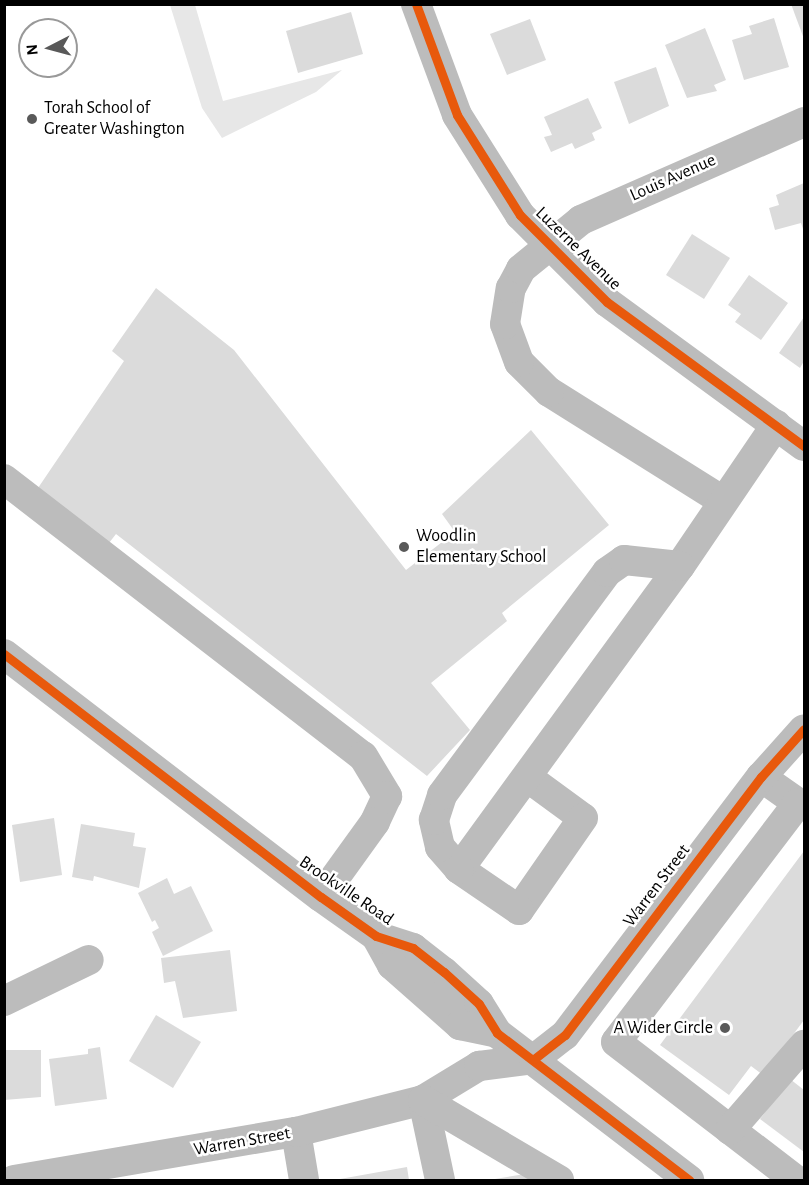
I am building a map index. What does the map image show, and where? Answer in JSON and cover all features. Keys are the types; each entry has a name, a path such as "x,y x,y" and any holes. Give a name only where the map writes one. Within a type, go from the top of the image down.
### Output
{"street":[{"name":"Luzerne Avenue","path":"416,4 443,84 466,132 519,215 548,246 608,302 804,446"},
{"name":"Louis Avenue","path":"723,501 549,392 519,362 505,324 511,288 521,269 581,220 804,122"},
{"path":"459,869 680,566 776,425"},
{"path":"4,478 363,756 387,796 375,822 321,897"},
{"path":"527,777 583,818 519,910 459,869 440,847 434,820 449,786 607,572 624,560 680,566"},
{"name":"Brookville Road","path":"4,654 321,897 376,936 392,965 460,1025 497,1033 534,1059 689,1180"},
{"name":"Warren Street","path":"14,1180 81,1175 296,1132 423,1100 479,1066 534,1059 565,1035 760,777 804,730"},
{"path":"760,777 798,803 616,1042 796,1180"},
{"path":"4,1001 89,960"},
{"path":"607,980 642,1008"},
{"path":"730,1130 804,1045"},
{"path":"423,1100 440,1180"},
{"path":"423,1100 559,1180"},
{"path":"296,1132 304,1180"}],"shaded area":[{"path":"170,5 195,5 223,101 342,70 316,92 222,138 202,108"}],"building":[{"path":"791,4 804,4 804,39"},
{"path":"351,12 363,54 298,73 286,31"},
{"path":"774,18 789,67 744,80 732,40 752,34 749,26"},
{"path":"530,19 546,60 507,75 490,34"},
{"path":"705,28 726,80 714,85 717,91 687,98 665,45"},
{"path":"656,67 669,106 629,124 614,82"},
{"path":"588,98 602,128 592,133 595,140 575,149 572,143 551,152 544,137 552,135 544,117"},
{"path":"804,183 804,232 801,223 775,230 769,208 779,205 776,195"},
{"path":"692,234 730,258 704,299 666,275"},
{"path":"749,275 788,303 761,340 735,322 741,314 728,305"},
{"name":"Woodlin Elementary School","path":"156,288 234,350 406,570 455,532 442,514 531,430 609,525 502,613 507,621 431,683 470,730 427,776 116,534 109,543 38,488 124,361 112,351"},
{"path":"804,317 804,361 800,368 779,353"},
{"path":"54,818 62,875 20,882 12,825"},
{"path":"81,824 135,833 133,846 146,848 139,888 94,876 93,881 72,877"},
{"path":"804,851 804,1020 763,1075 751,1066 729,1095 660,1045"},
{"path":"167,878 174,894 191,886 213,931 163,956 152,932 159,928 155,920 152,922 138,893"},
{"path":"230,950 237,1011 183,1018 175,981 164,983 161,958"},
{"path":"156,1015 201,1042 173,1088 129,1061"},
{"path":"100,1047 107,1099 55,1106 49,1059 88,1054 88,1049"},
{"path":"6,1050 41,1050 41,1097 4,1100"},
{"path":"790,1079 804,1090 804,1152 760,1119"},
{"path":"407,1167 409,1180 340,1180 340,1179"},
{"path":"525,1174 533,1180 495,1180 495,1179"}],"cycle path":[{"path":"416,4 457,115 520,215 607,302 804,446"},
{"path":"4,654 321,897 376,936 413,948 479,1004 497,1033 689,1180"},
{"path":"534,1059 565,1035 761,777 804,729"}],"place":[{"name":"Torah School of Greater Washington","path":"32,119"},
{"name":"Woodlin Elementary School","path":"404,547"},
{"name":"A Wider Circle","path":"725,1028"}]}
